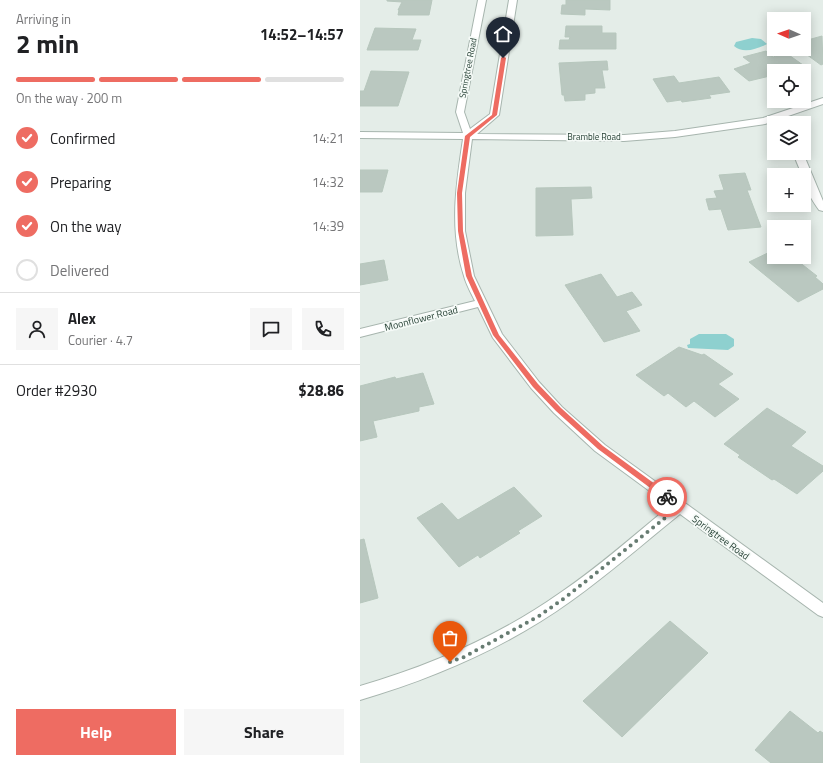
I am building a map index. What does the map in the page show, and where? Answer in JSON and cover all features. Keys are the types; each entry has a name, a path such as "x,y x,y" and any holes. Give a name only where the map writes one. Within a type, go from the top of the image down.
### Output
{"street":[{"name":"Springtree Road","path":"482,0 460,112 468,136 460,193 460,231 469,276 497,335 535,385 558,410 600,448 823,611"},
{"path":"468,136 494,115 513,0"},
{"name":"Bramble Road","path":"360,135 624,138 675,134 765,121 823,100"},
{"path":"801,160 812,189 823,208"},
{"name":"Moonflower Road","path":"360,333 482,303"},
{"path":"360,693 398,683 464,657 539,616 566,597 680,506"}],"water":[{"path":"752,38 761,39 767,44 755,49 742,50 734,46 736,42"},
{"path":"699,334 726,334 734,339 734,346 728,350 688,348 687,345 690,344 690,339"}],"building":[{"path":"387,0 432,0 429,15 398,15 398,10 402,2"},
{"path":"566,0 610,0 610,10 585,9 585,15 561,14 562,5 566,5"},
{"path":"566,26 602,26 602,33 616,33 616,49 559,49 560,40 569,40 570,37 565,37"},
{"path":"375,28 416,29 412,40 421,40 418,50 367,50"},
{"path":"822,36 823,64 821,65 809,56 811,56 811,39"},
{"path":"766,51 767,56 790,56 802,64 767,64 767,77 749,81 734,69 751,63 743,57"},
{"path":"607,61 608,70 602,70 605,88 595,88 595,93 585,94 585,100 565,101 564,95 562,95 559,63"},
{"path":"371,71 409,72 398,106 360,106 360,91 364,91"},
{"path":"674,76 679,83 719,77 730,92 709,95 711,98 682,102 681,100 667,102 653,79"},
{"path":"360,170 388,170 382,192 360,192"},
{"path":"745,173 751,190 747,190 761,227 728,230 721,209 709,210 706,199 717,198 714,191 724,190 719,175"},
{"path":"591,187 592,198 571,199 573,235 536,236 536,188"},
{"path":"767,253 767,264 802,264 817,276 815,277 823,284 823,289 798,302 749,262"},
{"path":"384,260 388,280 360,285 360,264"},
{"path":"601,274 617,297 632,292 642,305 626,311 640,331 604,342 565,285"},
{"path":"679,347 702,355 704,354 733,374 718,384 739,399 715,417 694,401 686,407 668,393 664,396 636,375"},
{"path":"423,373 434,404 419,407 419,411 373,421 377,437 360,441 360,386 395,377 396,379"},
{"path":"767,408 806,432 791,446 823,466 823,471 797,494 774,479 772,480 738,457 740,455 724,444"},
{"path":"514,487 542,516 518,531 520,533 480,558 478,555 459,567 417,518 442,503 458,520"},
{"path":"364,539 378,598 360,603 360,540"},
{"path":"670,621 708,653 622,737 583,701"},
{"path":"790,711 818,733 820,731 823,733 823,763 771,763 755,750"}],"way so far":[{"path":"450,662 464,657 539,616 566,597 680,506 667,497"}],"route":[{"path":"503,58 494,115 468,136 460,193 460,231 469,276 497,335 535,385 558,410 600,448 667,497"}]}
